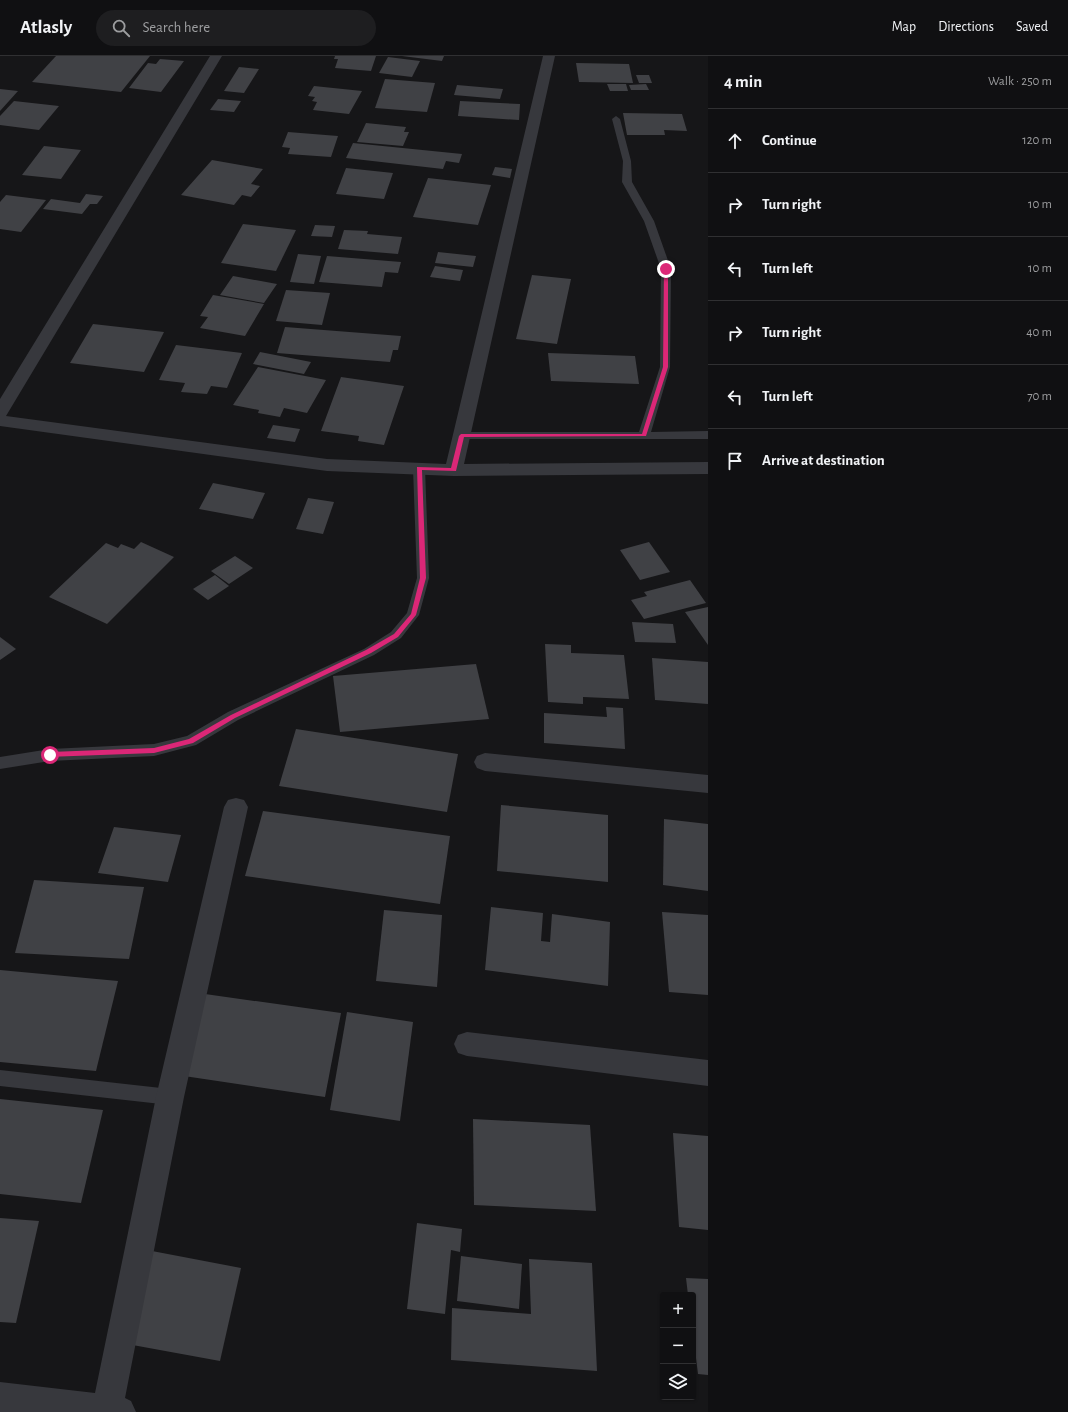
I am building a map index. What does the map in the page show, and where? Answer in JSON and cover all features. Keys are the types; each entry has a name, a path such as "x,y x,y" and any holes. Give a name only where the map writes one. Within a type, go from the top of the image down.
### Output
{"street":[{"path":"0,413 216,56"},
{"path":"454,470 548,56"},
{"path":"0,421 327,465 454,470 708,468"},
{"path":"485,762 708,784"},
{"path":"0,1398 114,1411 170,1097 236,807"},
{"path":"467,1044 708,1073"}],"lane":[{"path":"616,119 627,161 627,182 649,221 666,269 665,367 644,435"},
{"path":"461,436 708,435"},
{"path":"0,763 50,755 154,750 191,741 233,716 369,652 396,635 413,615 423,578 419,468"},
{"path":"0,1078 170,1097"}],"building":[{"path":"56,56 150,56 121,92 32,82"},
{"path":"335,56 376,56 371,71 335,68 338,59 334,59"},
{"path":"402,56 444,56 442,61"},
{"path":"388,57 420,61 412,77 379,73"},
{"path":"160,59 184,61 161,92 129,88 148,63 156,64"},
{"path":"576,63 629,64 633,83 579,82"},
{"path":"239,67 259,69 244,93 224,91"},
{"path":"636,75 649,75 652,83 639,83"},
{"path":"385,79 435,83 427,112 375,108"},
{"path":"607,84 626,84 628,91 610,91"},
{"path":"646,84 649,90 631,90 629,85"},
{"path":"457,85 503,89 500,99 454,95"},
{"path":"314,86 362,91 349,114 313,110 317,102 312,101 315,97 308,96"},
{"path":"0,89 18,91 0,111"},
{"path":"218,99 241,101 234,112 210,110"},
{"path":"14,101 59,106 39,130 0,125 0,116"},
{"path":"460,101 520,104 519,120 458,116"},
{"path":"623,113 682,114 687,131 664,130 665,135 627,135"},
{"path":"366,123 406,127 404,132 409,132 403,146 357,142"},
{"path":"288,132 338,136 331,157 288,154 290,148 282,147"},
{"path":"353,143 462,154 459,163 446,161 443,169 346,158"},
{"path":"44,146 81,150 61,179 22,175"},
{"path":"212,160 263,169 251,184 260,186 251,197 242,195 234,205 181,195"},
{"path":"495,167 512,169 510,178 492,175"},
{"path":"346,168 393,173 384,199 336,194"},
{"path":"428,178 491,185 478,225 413,217"},
{"path":"86,194 103,196 97,204 90,204 82,214 43,209 51,199 80,203"},
{"path":"6,195 46,200 21,232 0,229 0,202"},
{"path":"243,224 296,230 276,271 221,263"},
{"path":"315,225 335,226 332,237 311,236"},
{"path":"344,230 368,231 367,234 402,237 398,254 338,249"},
{"path":"438,252 476,256 473,267 435,263"},
{"path":"298,254 321,256 314,284 290,282"},
{"path":"327,256 401,262 398,273 385,272 382,287 319,282"},
{"path":"435,266 463,270 460,281 430,277"},
{"path":"532,275 571,279 557,344 516,339"},
{"path":"233,276 277,284 264,303 220,295"},
{"path":"286,290 330,293 322,325 276,321"},
{"path":"213,295 264,304 245,336 200,328 208,317 200,316"},
{"path":"93,324 164,332 144,372 70,363"},
{"path":"285,327 401,336 398,350 393,350 390,362 277,353"},
{"path":"176,345 242,353 227,388 211,386 207,394 181,392 185,383 159,380"},
{"path":"260,352 311,362 304,374 253,364"},
{"path":"548,353 635,356 639,384 551,381"},
{"path":"258,367 326,380 307,413 284,408 280,417 258,413 259,410 233,405"},
{"path":"341,377 404,386 384,445 358,441 359,436 321,431"},
{"path":"273,425 300,429 295,442 267,438"},
{"path":"213,483 265,493 253,519 199,509"},
{"path":"308,498 334,502 323,534 296,529"},
{"path":"141,542 174,557 107,624 49,597 106,543 118,548 121,544 134,549"},
{"path":"649,542 670,572 640,580 620,550"},
{"path":"235,556 253,568 229,584 211,571"},
{"path":"215,575 229,586 208,600 193,589"},
{"path":"690,580 706,603 644,619 631,600 647,596 644,592"},
{"path":"708,607 708,645 685,612"},
{"path":"632,622 673,624 676,643 635,642"},
{"path":"0,637 16,649 0,660"},
{"path":"545,644 571,645 571,653 624,655 629,699 583,697 583,704 548,702"},
{"path":"652,658 708,662 708,704 655,700"},
{"path":"476,664 489,719 340,732 333,676"},
{"path":"606,707 623,708 625,749 544,743 544,713 607,717"},
{"path":"296,729 458,754 447,812 279,786"},
{"path":"501,805 608,815 608,882 497,871"},
{"path":"263,811 450,836 440,904 245,876"},
{"path":"664,819 708,824 708,891 663,885"},
{"path":"114,827 181,835 168,882 98,873"},
{"path":"34,880 144,887 129,959 15,953"},
{"path":"491,907 543,913 541,941 550,942 552,914 610,922 608,986 485,970"},
{"path":"384,910 442,915 437,987 376,981"},
{"path":"662,912 708,915 708,995 669,992"},
{"path":"0,970 118,981 96,1071 0,1062"},
{"path":"205,994 341,1013 325,1097 184,1076"},
{"path":"347,1012 413,1022 400,1121 330,1110"},
{"path":"0,1099 103,1110 81,1203 0,1194"},
{"path":"473,1119 590,1125 596,1211 474,1205"},
{"path":"673,1133 708,1136 708,1230 679,1227"},
{"path":"0,1218 39,1221 16,1323 0,1322"},
{"path":"417,1223 462,1229 460,1252 451,1250 445,1314 407,1309"},
{"path":"152,1251 241,1268 220,1361 127,1344"},
{"path":"461,1256 522,1264 519,1309 457,1301"},
{"path":"529,1259 592,1263 597,1371 451,1360 452,1308 531,1314"},
{"path":"686,1278 708,1279 708,1375 698,1374 696,1358 696,1292 688,1292"}],"route":[{"path":"50,755 154,750 191,741 233,716 369,652 396,635 413,615 423,578 419,468 454,470 461,436 644,435 665,367 666,269"}]}
